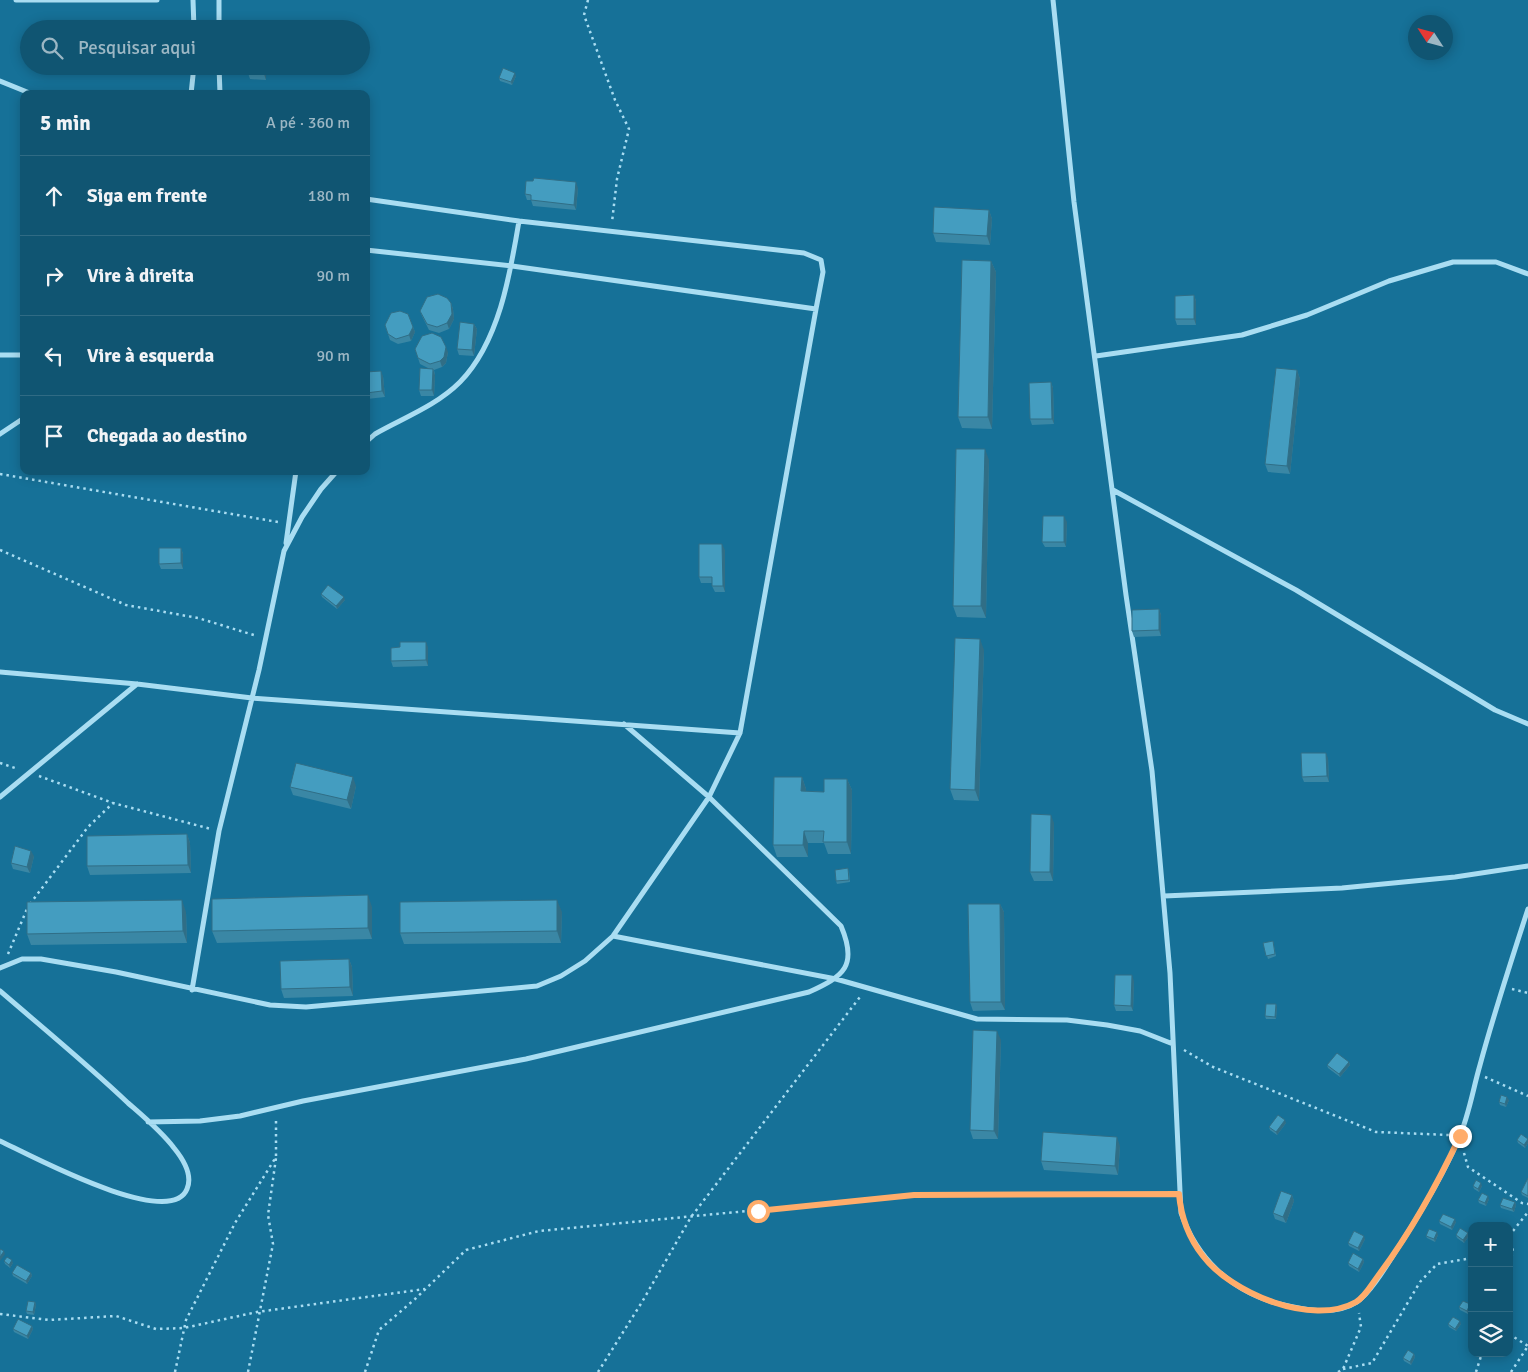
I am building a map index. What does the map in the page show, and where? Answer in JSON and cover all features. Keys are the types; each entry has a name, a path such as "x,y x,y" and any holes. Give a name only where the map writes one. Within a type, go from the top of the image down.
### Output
{"street":[{"path":"16,0 33,2 157,0"},
{"path":"193,0 194,20"},
{"path":"219,20 220,0"},
{"path":"1053,0 1074,202 1096,356 1126,595 1144,705 1164,896 1181,1213 1189,1237 1204,1258 1240,1286 1260,1298 1314,1310 1339,1309 1358,1302 1389,1262 1413,1225 1437,1185 1460,1136 1501,993 1528,909"},
{"path":"192,90 193,75"},
{"path":"220,75 220,90"},
{"path":"0,81 22,90"},
{"path":"2,967 22,959 42,959 116,972 192,990 270,1005 306,1007 537,986 561,976 585,961 613,936 709,797 740,733 816,310 822,266 821,260 812,254 519,221 370,200"},
{"path":"370,438 438,399 460,382 479,355 494,324 512,266 519,221"},
{"path":"370,250 512,266 816,310"},
{"path":"1096,356 1242,335 1307,315 1389,281 1453,262 1496,262 1528,274"},
{"path":"0,354 20,355"},
{"path":"0,434 20,421"},
{"path":"192,990 219,831 266,638 290,524 296,475"},
{"path":"284,551 302,517 334,475"},
{"path":"1113,490 1296,590 1486,705 1528,724"},
{"path":"0,672 137,684 252,698 740,733"},
{"path":"0,797 137,684"},
{"path":"148,1122 200,1121 526,1059 809,992 836,979 845,967 848,953 847,939 841,926 709,797 624,724"},
{"path":"1164,896 1342,888 1455,877 1528,866"},
{"path":"613,936 836,979 978,1019 1067,1020 1108,1025 1140,1031 1173,1044"},
{"path":"0,991 148,1122 174,1148 188,1172 190,1182 186,1192 178,1199 152,1202 135,1199 94,1184 0,1141"}],"path":[{"path":"588,0 584,15 615,100 630,129 617,179 610,231"},
{"path":"0,474 290,524"},
{"path":"0,550 126,604 198,618 266,638"},
{"path":"0,763 113,803 219,831"},
{"path":"2,967 29,905 88,827 113,803"},
{"path":"598,1372 642,1302 691,1217 867,988"},
{"path":"1501,993 1512,989 1528,993"},
{"path":"1173,1044 1213,1067 1376,1132 1460,1136 1468,1167 1522,1203 1528,1204"},
{"path":"1480,1065 1484,1077 1528,1096"},
{"path":"248,1372 273,1244 268,1215 276,1157 276,1108"},
{"path":"175,1372 186,1320 235,1223 276,1157"},
{"path":"365,1372 379,1330 466,1250 539,1231 914,1195 1179,1194"},
{"path":"1513,1231 1528,1212"},
{"path":"1338,1372 1372,1362 1420,1282 1437,1264 1468,1259"},
{"path":"0,1314 50,1320 116,1316 156,1329 184,1328 260,1312 425,1289"},
{"path":"1343,1369 1361,1327 1358,1302"},
{"path":"1511,1372 1528,1346 1513,1337"},
{"path":"1476,1372 1481,1357"}],"building":[{"path":"503,68 515,73 511,82 499,78"},
{"path":"534,178 576,182 574,205 531,200 531,195 525,194 526,181 533,181"},
{"path":"934,207 989,210 987,236 933,233"},
{"path":"962,260 991,261 988,417 958,417"},
{"path":"438,294 447,298 451,303 452,314 447,323 437,327 427,324 420,311 427,297"},
{"path":"1194,295 1194,319 1175,319 1175,296"},
{"path":"400,311 408,314 413,327 409,335 396,339 388,334 385,325 391,313"},
{"path":"460,322 474,324 472,350 457,349"},
{"path":"432,333 441,337 446,347 444,357 440,361 430,364 418,358 415,349 422,336"},
{"path":"420,368 433,369 432,390 419,390"},
{"path":"1276,368 1297,370 1287,466 1265,464"},
{"path":"381,371 382,391 370,392 370,372"},
{"path":"1051,382 1052,419 1030,419 1029,383"},
{"path":"956,449 985,449 981,606 953,606"},
{"path":"1043,516 1064,516 1064,542 1042,542"},
{"path":"699,544 722,544 723,586 712,586 712,577 699,577"},
{"path":"159,548 181,548 181,563 159,564"},
{"path":"328,585 344,597 336,606 321,594"},
{"path":"1159,609 1159,630 1132,631 1132,610"},
{"path":"955,638 980,639 975,790 950,789"},
{"path":"400,642 426,642 426,660 391,661 391,648 400,647"},
{"path":"1301,753 1326,753 1327,776 1302,777"},
{"path":"296,763 353,777 347,800 290,787"},
{"path":"774,777 802,777 801,791 824,792 824,779 847,779 847,842 823,842 824,831 804,831 803,845 773,845"},
{"path":"1031,814 1051,815 1050,872 1030,872"},
{"path":"187,834 188,865 87,866 87,836"},
{"path":"15,846 31,851 27,867 11,863"},
{"path":"848,868 849,880 836,881 835,870"},
{"path":"368,895 368,928 212,931 212,899"},
{"path":"182,900 183,931 27,934 27,902"},
{"path":"557,900 557,931 400,933 400,902"},
{"path":"968,904 1000,904 1001,1002 970,1002"},
{"path":"1273,941 1275,954 1266,956 1263,943"},
{"path":"349,959 350,987 281,989 280,961"},
{"path":"1115,975 1132,975 1131,1006 1114,1005"},
{"path":"1266,1004 1276,1004 1275,1017 1265,1016"},
{"path":"973,1030 997,1031 994,1131 970,1130"},
{"path":"1337,1053 1349,1062 1339,1074 1327,1065"},
{"path":"1501,1095 1507,1097 1505,1104 1499,1102"},
{"path":"1278,1115 1285,1120 1276,1132 1269,1127"},
{"path":"1043,1132 1117,1137 1115,1166 1041,1161"},
{"path":"1521,1134 1528,1139 1524,1145 1517,1140"},
{"path":"1528,1178 1528,1196 1521,1192"},
{"path":"1476,1180 1481,1183 1478,1189 1473,1186"},
{"path":"1281,1191 1292,1195 1283,1217 1273,1213"},
{"path":"1482,1193 1488,1196 1485,1203 1478,1200"},
{"path":"1503,1198 1515,1202 1512,1209 1500,1205"},
{"path":"1443,1214 1455,1219 1451,1227 1439,1221"},
{"path":"1460,1228 1468,1233 1463,1240 1456,1235"},
{"path":"1429,1229 1437,1232 1434,1239 1426,1236"},
{"path":"1354,1231 1364,1236 1358,1248 1348,1243"},
{"path":"0,1249 4,1251 0,1257"},
{"path":"1353,1253 1363,1259 1358,1269 1348,1263"},
{"path":"7,1257 12,1260 9,1265 4,1261"},
{"path":"17,1265 31,1273 26,1281 12,1273"},
{"path":"28,1301 35,1302 33,1312 26,1311"},
{"path":"1463,1301 1468,1303 1467,1311 1459,1307"},
{"path":"1453,1317 1460,1321 1455,1329 1448,1324"},
{"path":"18,1319 32,1326 27,1336 13,1329"},
{"path":"1408,1350 1414,1354 1410,1362 1403,1358"}],"route":[{"path":"758,1211 914,1195 1179,1194 1181,1213 1189,1237 1204,1258 1240,1286 1260,1298 1288,1306 1314,1310 1339,1309 1358,1302 1389,1262 1437,1185 1460,1136"}]}
